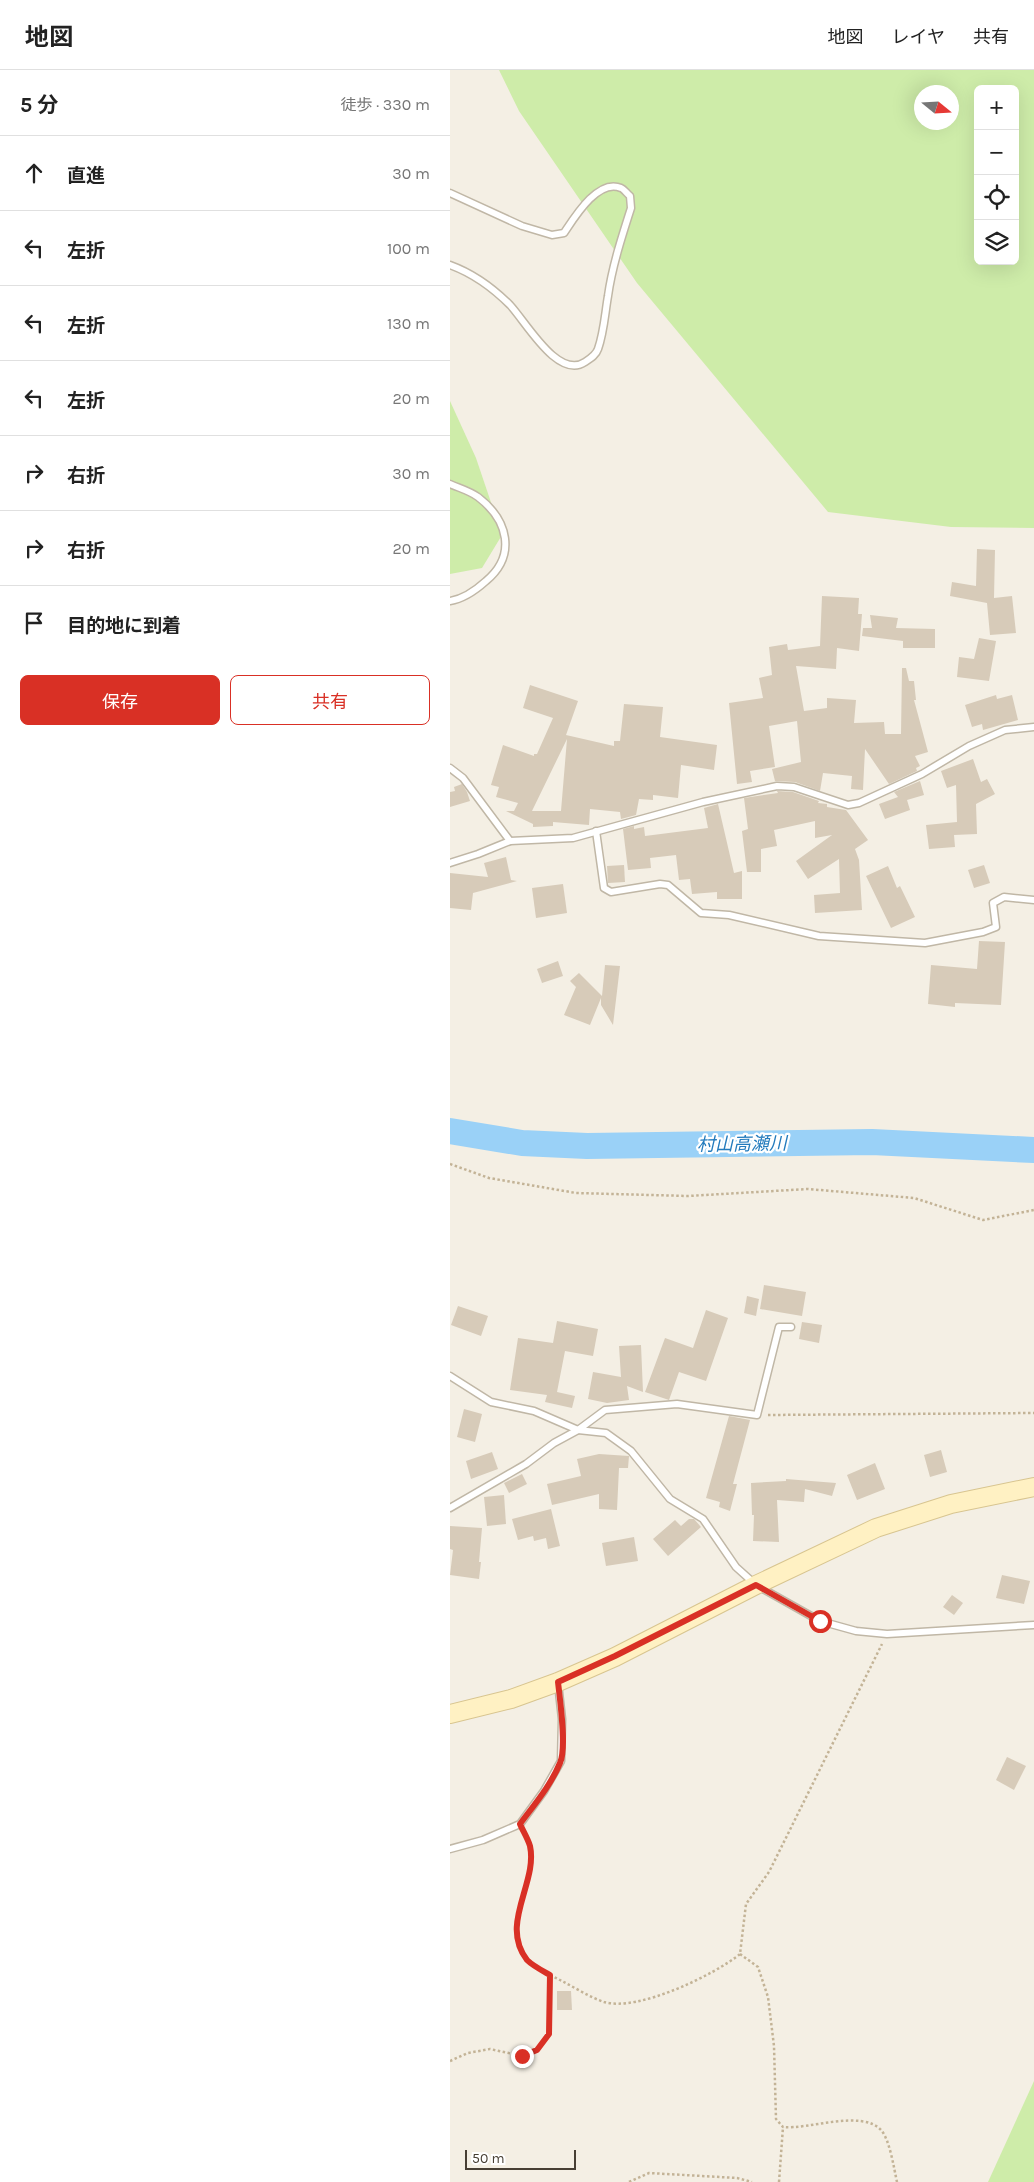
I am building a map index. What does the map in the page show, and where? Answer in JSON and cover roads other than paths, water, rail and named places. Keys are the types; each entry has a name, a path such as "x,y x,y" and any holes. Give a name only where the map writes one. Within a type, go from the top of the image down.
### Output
{"street":[{"path":"450,1714 511,1699 558,1682 876,1528 951,1504 1034,1488"}],"lane":[{"path":"450,192 522,226 552,235 564,233 584,204 596,193 610,187 621,188 630,196 631,208 608,295 598,350 581,365 569,366 553,357 509,304 474,276 450,265"},
{"path":"450,484 478,496 496,516 506,537 506,554 496,572 479,587 457,600 450,601"},
{"path":"450,863 510,841 573,838 703,802 777,786 794,787 848,805 859,803 922,774 969,746 1005,730 1034,727"},
{"path":"450,768 463,778 510,841"},
{"path":"596,831 604,888 611,892 660,884 668,885 701,914 738,917 819,936 925,943 983,932 996,927 993,903 1004,897 1034,900"},
{"path":"450,1508 526,1464 554,1443 578,1430 605,1410 677,1404 756,1415 779,1327 791,1328"},
{"path":"450,1376 492,1402 534,1411 578,1430 606,1433 631,1451 670,1499 704,1519 736,1567 756,1585 820,1621 856,1631 887,1634 1034,1625"},
{"path":"450,1849 483,1840 520,1824 544,1791 561,1761 562,1719 558,1682"}],"waterway":[{"name":"村山高瀬川","path":"450,1131 522,1143 587,1146 872,1142 1034,1150"}]}
